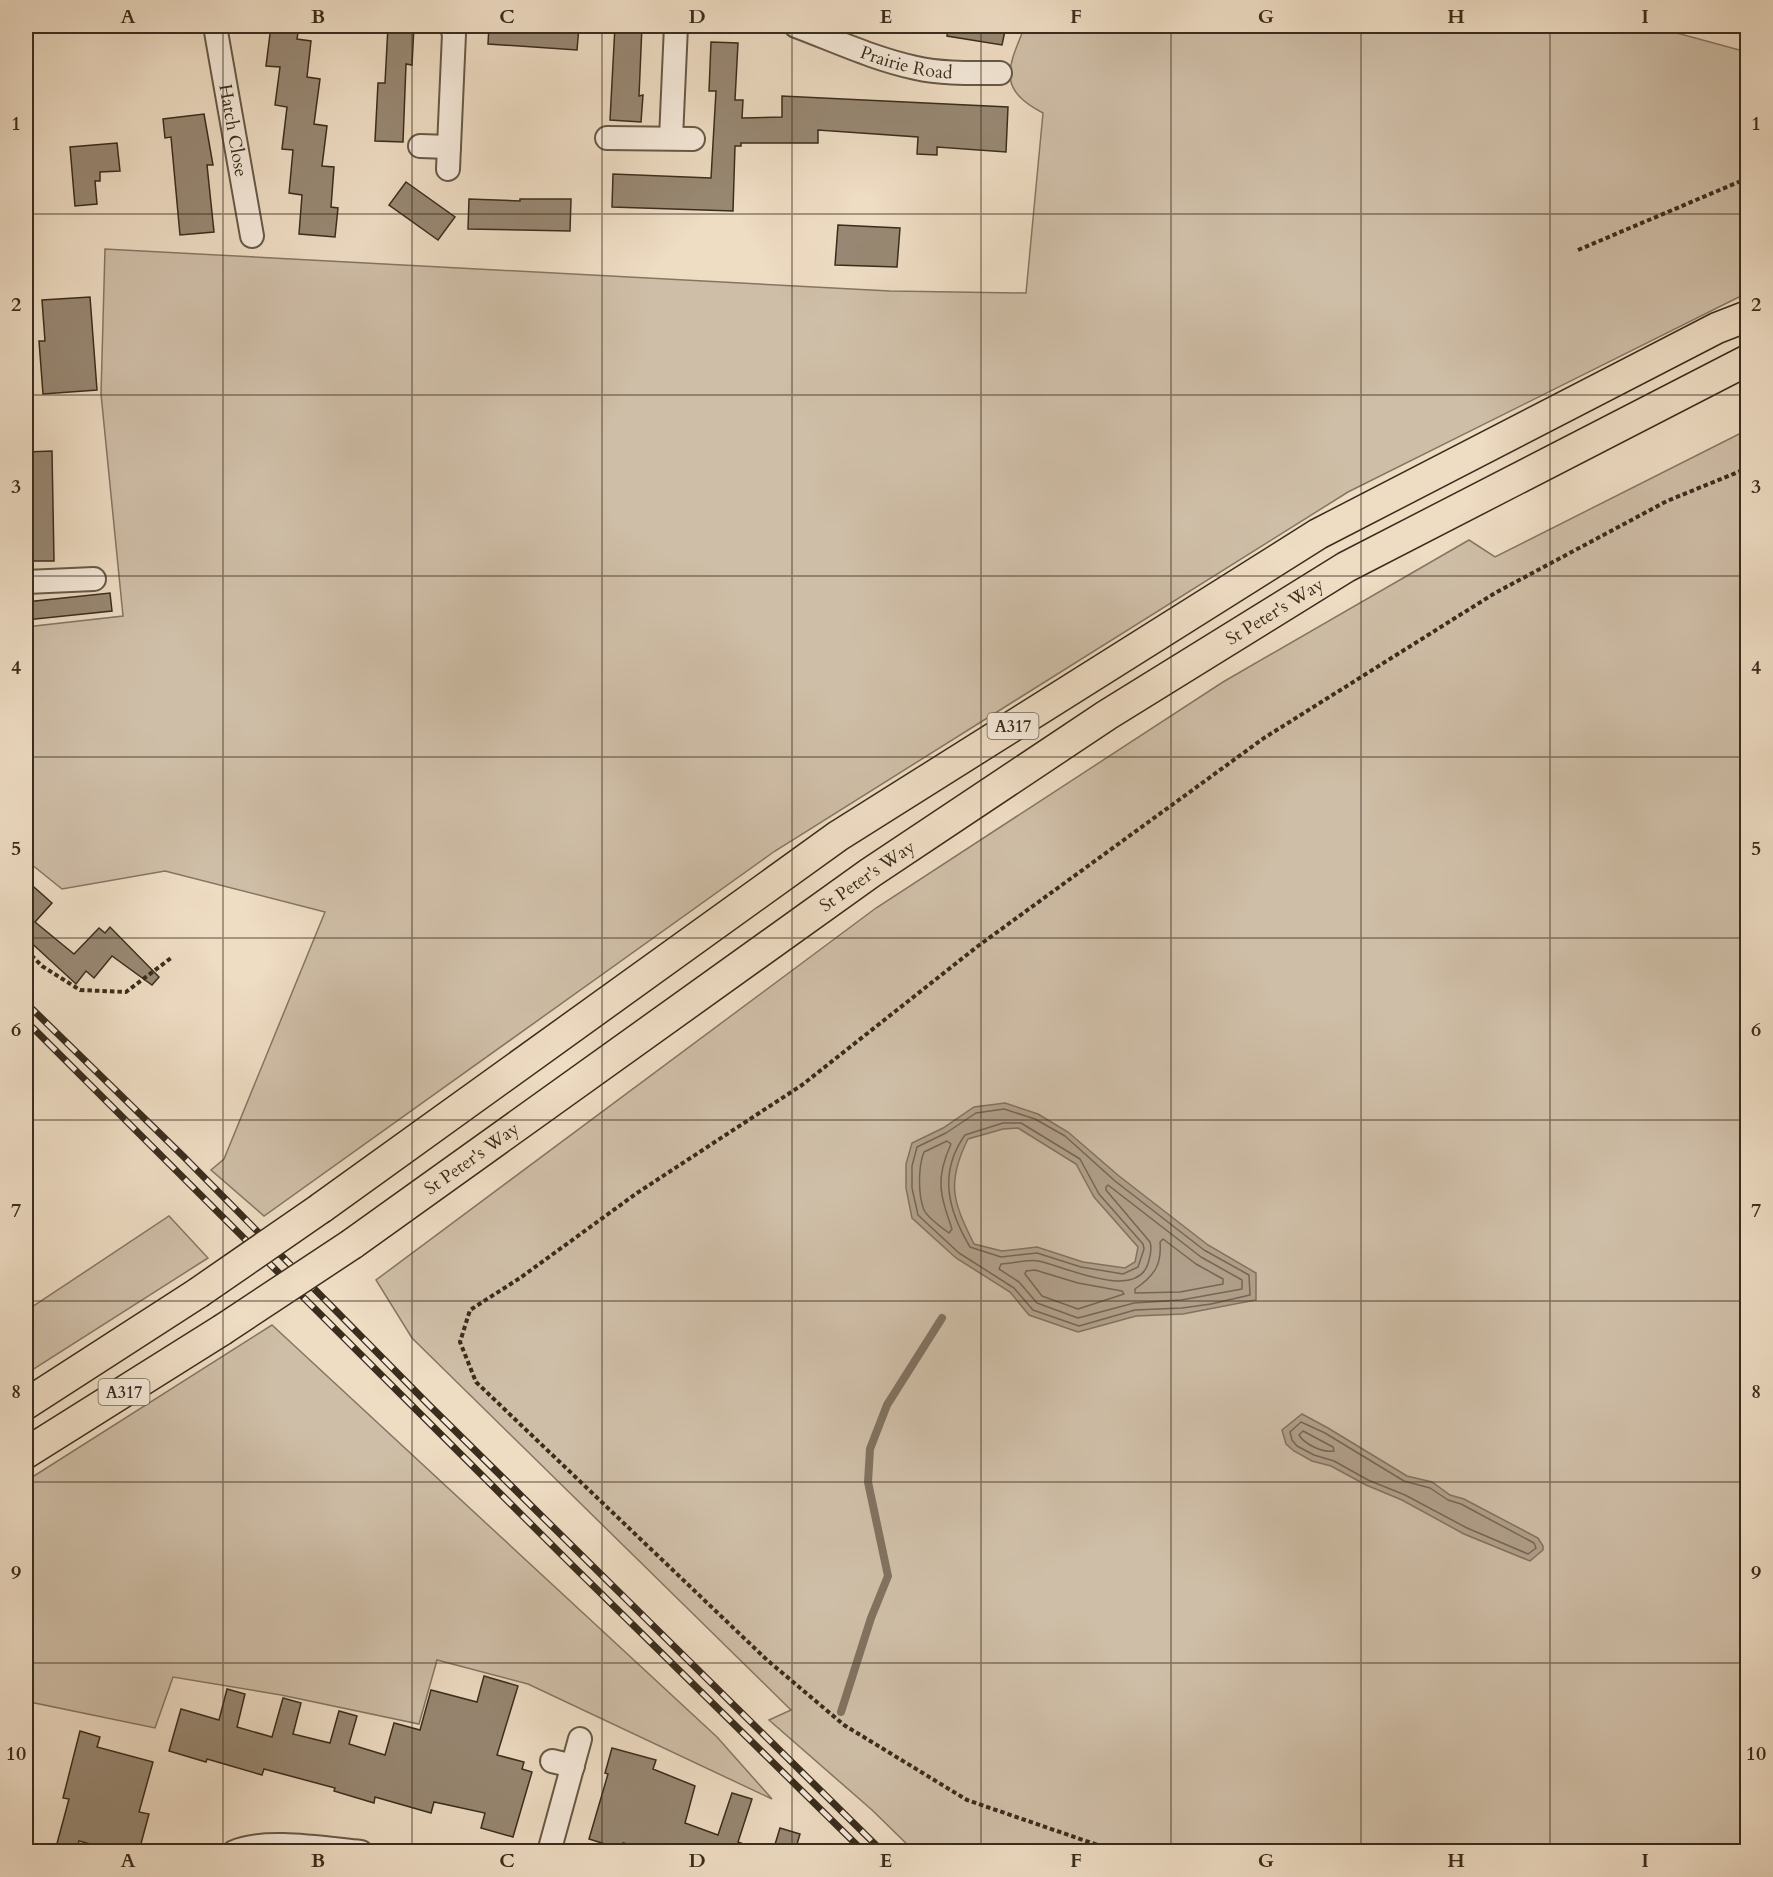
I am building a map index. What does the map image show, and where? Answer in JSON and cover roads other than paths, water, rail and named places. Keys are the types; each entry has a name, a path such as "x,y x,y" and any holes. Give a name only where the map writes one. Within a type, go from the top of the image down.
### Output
{"main road":[{"name":"A317","path":"26,1404 198,1293 321,1208 838,836 1318,534 1717,328 1748,316"},
{"name":"St Peter's Way","path":"26,1453 222,1330 352,1244 870,873 1107,715 1346,567 1748,360"}],"street":[{"name":"Hatch Close","path":"215,26 252,236"},
{"path":"420,146 449,158 454,34 451,26"},
{"path":"607,138 682,139 676,26"},
{"name":"Prairie Road","path":"796,26 818,30 850,49 917,69 959,73 1000,73"},
{"path":"26,582 94,579"},
{"path":"549,1851 562,1763 580,1740"},
{"path":"234,1851 245,1846 269,1845 361,1851"}],"water":[{"path":"1005,1103 1038,1114 1068,1132 1119,1176 1208,1245 1256,1273 1256,1300 1183,1314 1136,1316 1078,1332 1029,1315 1010,1292 956,1258 912,1218 906,1188 906,1164 912,1143 943,1128 974,1107","holes":["1018,1128 1076,1164 1094,1197 1138,1247 1135,1262 1125,1268 1083,1262 1037,1247 1002,1251 974,1244 961,1216 955,1192 957,1168 968,1139 1003,1129"]},
{"path":"1302,1414 1407,1476 1432,1482 1450,1495 1464,1499 1538,1538 1543,1550 1530,1561 1464,1534 1402,1500 1294,1451 1286,1444 1282,1430"}],"waterway":[{"path":"841,1712 871,1618 888,1576 868,1482 870,1449 887,1405 942,1318"}],"railway":[{"path":"26,1003 183,1156 428,1404 883,1852"},
{"path":"26,1021 573,1566 864,1852"}]}
